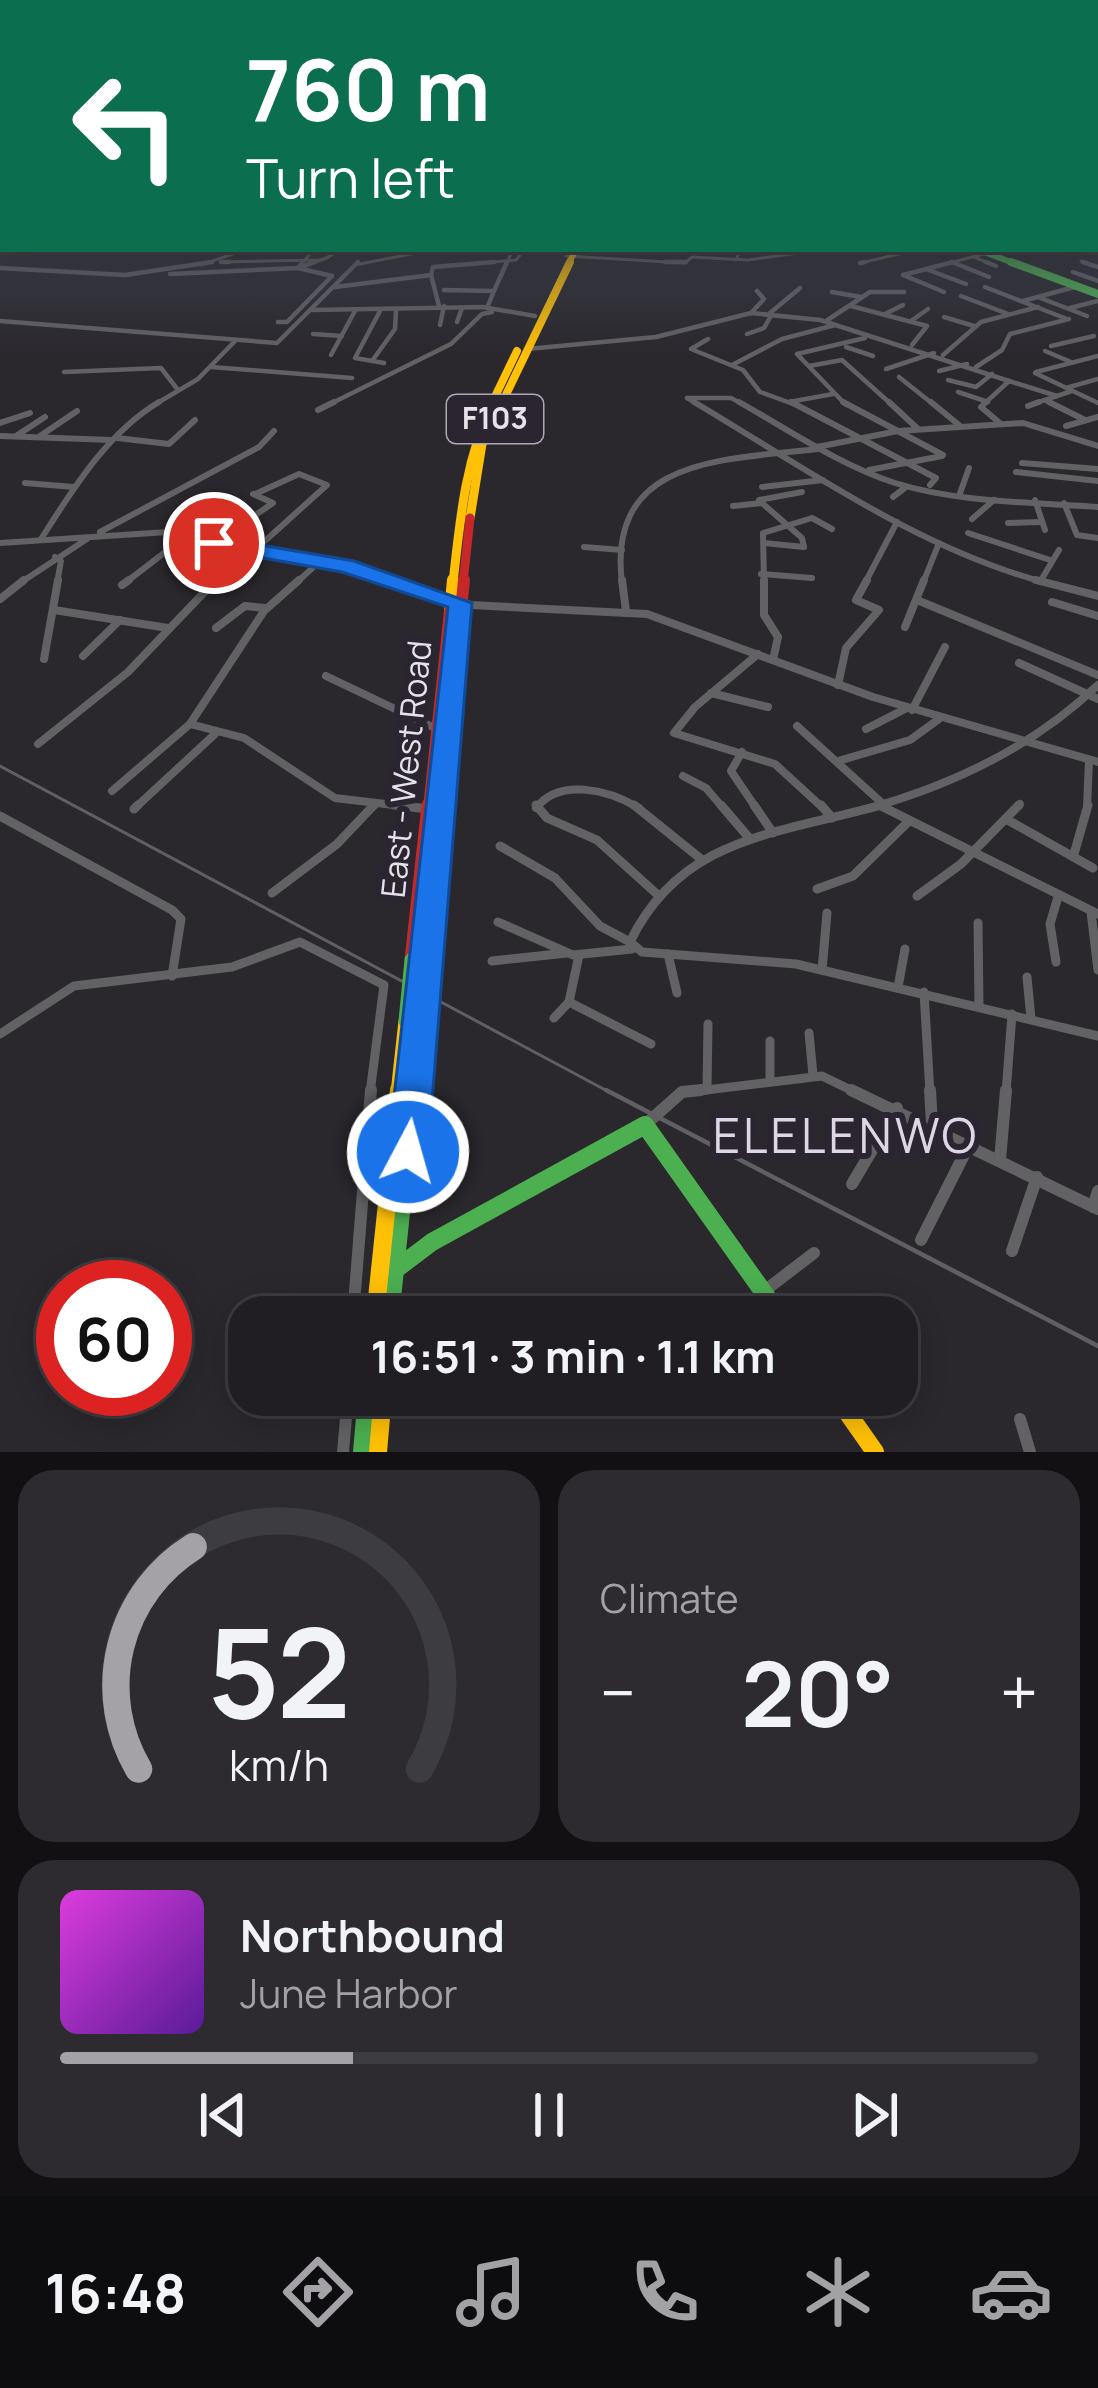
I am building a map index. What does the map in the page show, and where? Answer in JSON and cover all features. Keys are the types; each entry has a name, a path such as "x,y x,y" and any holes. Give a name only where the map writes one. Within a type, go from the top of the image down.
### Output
{"main road":[{"name":"East - West Road","path":"377,1296 406,1022 419,963 471,453 535,316 571,252"},
{"name":"East - West Road","path":"392,1296 421,1025 419,963 430,809 480,452 571,252"},
{"path":"979,252 1076,279 1097,301"},
{"path":"979,252 1097,301"},
{"path":"395,1270 432,1242 645,1125 766,1296"},
{"path":"399,1236 432,1242"},
{"path":"362,1448 366,1416"},
{"path":"378,1452 381,1416"},
{"path":"850,1416 875,1452"}],"street":[{"path":"0,267 143,272 235,252"},
{"path":"209,263 236,252"},
{"path":"300,264 311,252"},
{"path":"0,267 144,273 300,264 338,252"},
{"path":"0,321 281,342 360,260 415,252"},
{"path":"490,310 511,252"},
{"path":"440,325 442,306 431,275 433,267 519,260 523,252"},
{"path":"571,252 686,262 785,252"},
{"path":"700,252 702,258"},
{"path":"736,260 740,252"},
{"path":"860,263 907,252"},
{"path":"944,292 903,274 979,252 997,266"},
{"path":"1082,261 1098,267"},
{"path":"951,262 989,277"},
{"path":"144,273 209,263 300,264 332,276 287,322 278,322"},
{"path":"925,269 966,284"},
{"path":"370,273 375,282"},
{"path":"333,286 431,275"},
{"path":"1023,301 1076,279 1098,281"},
{"path":"984,321 1014,333 1069,319 985,286"},
{"path":"747,334 764,328 770,314 800,288"},
{"path":"444,290 494,291"},
{"path":"751,313 764,299 757,291"},
{"path":"832,292 863,298 904,292"},
{"path":"961,296 1009,314"},
{"path":"1038,297 1086,315 1097,301"},
{"path":"826,321 863,298"},
{"path":"1067,309 1097,301"},
{"path":"884,314 903,304"},
{"path":"311,310 442,306 535,316"},
{"path":"851,306 927,326 911,346"},
{"path":"973,313 992,307"},
{"path":"944,356 984,321 1038,307"},
{"path":"457,322 462,308"},
{"path":"910,321 928,309"},
{"path":"332,355 356,310"},
{"path":"318,410 451,344 490,310"},
{"path":"380,311 375,329 355,358 384,363"},
{"path":"373,361 395,329 396,311"},
{"path":"526,349 682,331 751,313 770,314 826,321 1057,396"},
{"path":"944,317 975,326"},
{"path":"730,365 782,339 835,325"},
{"path":"682,331 708,339 692,350 744,370 760,392 935,479"},
{"path":"1083,331 1096,336"},
{"path":"939,371 972,365 1001,351 1014,333"},
{"path":"313,334 342,336"},
{"path":"1072,362 1048,349 1096,336"},
{"path":"864,471 944,455 834,394 796,353 843,346 866,337"},
{"path":"40,540 74,487 147,405 178,390 236,340"},
{"path":"281,342 284,350"},
{"path":"843,346 873,356"},
{"path":"886,369 935,353"},
{"path":"1098,356 1035,373 1098,403"},
{"path":"807,366 842,360 918,429"},
{"path":"209,367 352,378"},
{"path":"64,372 161,368 178,390"},
{"path":"948,380 976,387 992,374"},
{"path":"899,377 960,426"},
{"path":"1028,406 1098,379"},
{"path":"1000,424 982,408 1009,381"},
{"path":"958,392 990,403"},
{"path":"787,403 834,394"},
{"path":"1098,507 1034,498 995,500 908,486 864,471 731,398 687,398 868,510 979,565 1098,596"},
{"path":"1043,400 1085,420"},
{"path":"38,437 77,411"},
{"path":"0,423 30,412"},
{"path":"1066,426 1098,416"},
{"path":"15,436 45,417"},
{"path":"0,436 169,445 196,420"},
{"path":"626,611 622,550 626,515 674,470 743,454 778,454 898,431 960,426 1028,423 1098,446"},
{"path":"998,437 1000,424"},
{"path":"0,599 54,557 259,447 274,431"},
{"path":"1022,463 1098,470"},
{"path":"959,496 969,468"},
{"path":"1016,472 1098,481"},
{"path":"38,744 128,672 251,550 327,485 299,474 253,493 273,503 214,543"},
{"path":"762,488 824,480"},
{"path":"25,483 74,487"},
{"path":"892,496 908,486"},
{"path":"733,506 802,492"},
{"path":"1008,523 1043,526 1034,498"},
{"path":"972,519 995,500"},
{"path":"758,501 805,546 764,543"},
{"path":"1063,502 1076,534 1098,538"},
{"path":"773,660 778,640 764,615 768,598 760,574 765,531 812,518 832,529"},
{"path":"838,685 848,659 845,650 879,610 856,599 897,522"},
{"path":"0,544 159,532 319,562 456,602 626,611 674,622 909,709 1094,761 1074,854"},
{"path":"968,533 1050,560"},
{"path":"122,585 186,536"},
{"path":"905,627 939,543"},
{"path":"584,547 622,550"},
{"path":"1040,582 1059,550"},
{"path":"44,659 61,561 54,557"},
{"path":"112,791 190,724 267,608 319,562"},
{"path":"760,574 812,578"},
{"path":"917,601 1098,675"},
{"path":"1052,602 1098,616"},
{"path":"216,628 245,606 267,608"},
{"path":"54,610 168,628"},
{"path":"83,656 121,619"},
{"path":"866,729 909,709 945,647"},
{"path":"758,654 711,693 674,733 757,752 783,766 832,818"},
{"path":"1019,663 1093,697"},
{"path":"326,676 439,730"},
{"path":"632,945 658,895 701,859 750,839 881,805 1027,745 1093,697 1098,685"},
{"path":"711,693 767,707"},
{"path":"838,761 910,740 940,718"},
{"path":"190,724 244,738 335,798 430,809"},
{"path":"797,726 881,805 1095,913 1098,970"},
{"path":"134,808 215,734"},
{"path":"742,752 731,771 773,833"},
{"path":"682,776 706,788 750,839"},
{"path":"658,895 597,840 547,818 534,809 537,803 582,787 617,795 641,805 701,859"},
{"path":"272,893 337,844 375,804"},
{"path":"917,896 972,853 1020,804"},
{"path":"0,816 172,910 181,919 172,976"},
{"path":"1006,819 1093,868"},
{"path":"817,889 853,876 909,821"},
{"path":"500,846 555,878 600,926 632,945 822,970 1098,1036"},
{"path":"1056,962 1051,924 1058,897"},
{"path":"822,970 827,913"},
{"path":"497,922 573,954"},
{"path":"978,923 979,1006"},
{"path":"0,1034 74,986 232,967 300,942 384,985 366,1127 354,1296"},
{"path":"492,961 632,945"},
{"path":"898,987 905,949"},
{"path":"668,953 677,993"},
{"path":"554,1018 569,1002 573,954"},
{"path":"1027,977 1031,1019"},
{"path":"924,992 923,1043 932,1124"},
{"path":"569,1002 651,1044"},
{"path":"1000,1160 1012,1014"},
{"path":"707,1090 708,1024"},
{"path":"808,1033 813,1075"},
{"path":"770,1041 770,1081"},
{"path":"645,1125 675,1095 813,1075 932,1124 1096,1208 1098,1191"},
{"path":"852,1184 897,1108"},
{"path":"921,1240 970,1143"},
{"path":"1012,1251 1036,1178"},
{"path":"763,1292 814,1253"},
{"path":"346,1416 344,1449 362,1448"},
{"path":"1020,1419 1030,1452"}],"railway":[{"path":"0,766 611,1093"},
{"path":"606,1090 1098,1346"}],"traffic: fast":[{"path":"984,252 1098,294"},
{"path":"406,1021 412,960"},
{"path":"421,1025 425,965"},
{"path":"392,1296 421,1025"},
{"path":"395,1270 432,1242 645,1125 766,1296"},
{"path":"362,1452 365,1416"}],"traffic: slow":[{"path":"470,518 482,444 575,252"},
{"path":"450,611 464,485 476,437 517,351"},
{"path":"377,1296 406,1021"},
{"path":"378,1452 381,1416"},
{"path":"850,1416 875,1452"}],"traffic: jam":[{"path":"425,965 470,518"},
{"path":"412,960 450,611"}],"district":[{"name":"ELELENWO","path":"846,1136"}],"route":[{"path":"214,543 346,566 460,603 408,1152"}]}
